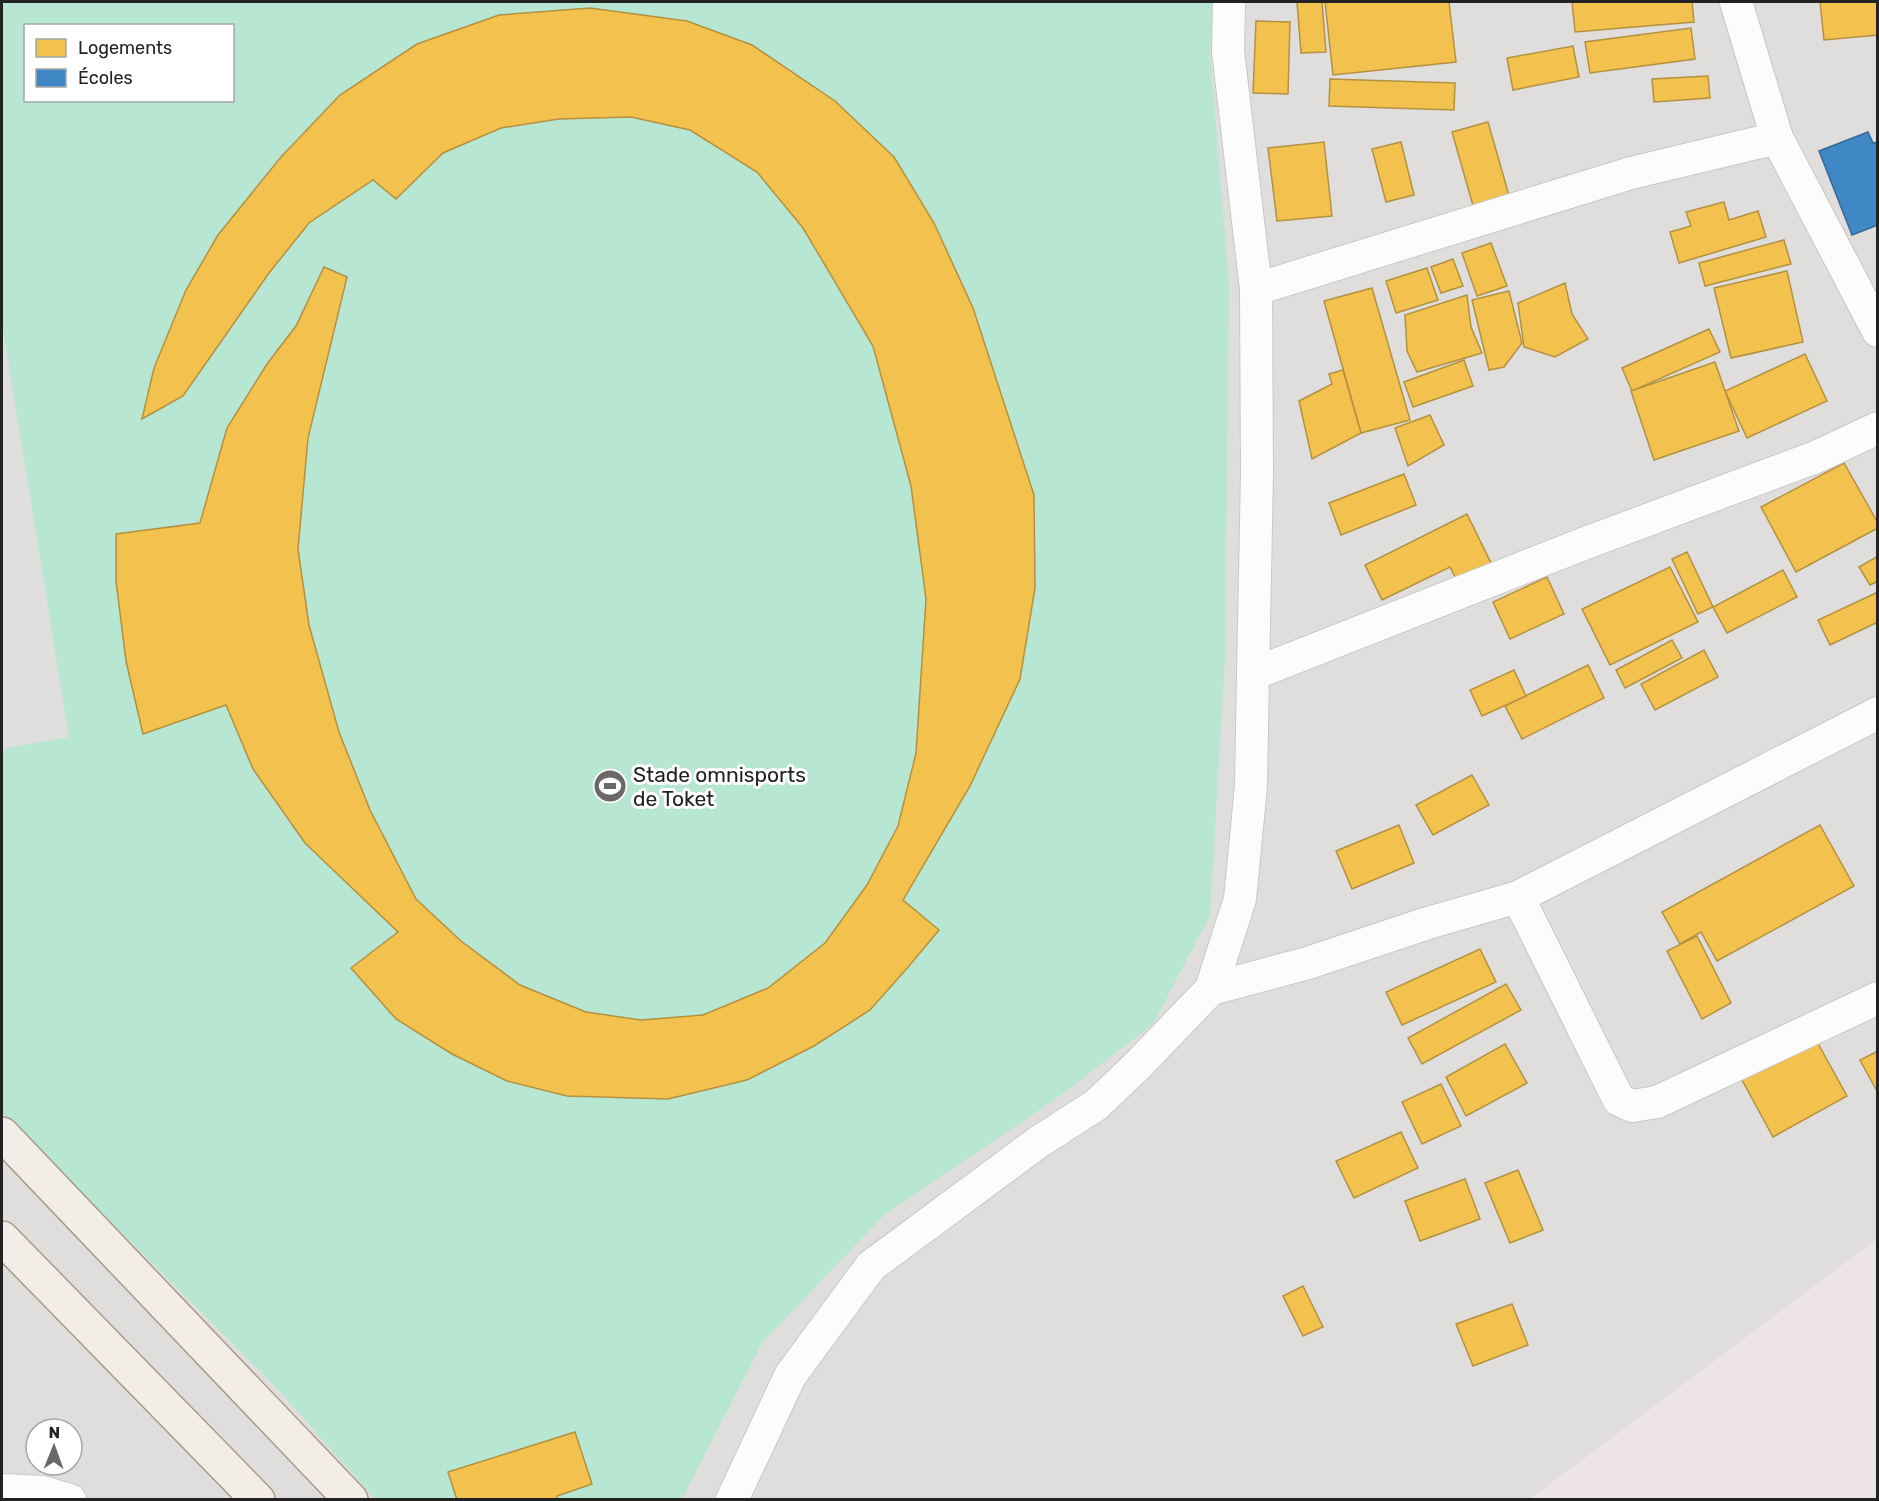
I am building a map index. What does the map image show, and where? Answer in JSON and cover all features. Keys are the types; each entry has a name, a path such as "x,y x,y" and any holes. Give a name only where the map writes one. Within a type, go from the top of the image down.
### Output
{"main road":[{"path":"2,1134 351,1500"},
{"path":"2,1238 258,1500"}],"street":[{"path":"732,1500 790,1376 871,1266 1036,1143 1096,1105 1211,989 1240,898 1251,786 1257,474 1256,289 1228,51 1229,2"},
{"path":"1736,2 1777,138 1878,331"},
{"path":"1256,289 1631,173 1777,138"},
{"path":"1253,674 1583,544 1816,457 1878,428"},
{"path":"1211,989 1308,963 1428,923 1518,897 1878,713"},
{"path":"1518,897 1619,1100 1632,1106 1657,1102 1878,998"},
{"path":"2,1490 43,1492 70,1500"}],"shaded area":[{"path":"2,2 1877,2 1877,1499 2,1499"},
{"path":"2,323 69,737 2,749"},
{"path":"1877,1239 1877,1499 1530,1499"}],"green space":[{"name":"Stade omnisports de Toket","path":"2,2 1215,2 1210,51 1229,285 1225,656 1210,915 1153,1024 1064,1093 884,1215 762,1343 682,1499 375,1499 275,1386 2,1113"}],"building: Logements":[{"path":"1297,2 1322,2 1326,52 1301,53"},
{"path":"1325,2 1449,2 1456,62 1333,75"},
{"path":"1572,2 1692,2 1694,22 1575,32"},
{"path":"1820,2 1878,2 1878,35 1824,40"},
{"path":"590,8 687,21 752,45 835,101 894,157 934,223 973,308 1034,495 1035,588 1020,679 970,786 903,900 939,930 870,1010 814,1046 747,1080 668,1099 567,1096 507,1081 452,1054 396,1019 351,968 398,932 305,843 253,769 226,705 143,734 126,661 116,581 116,534 200,523 227,428 267,364 296,326 324,267 347,277 308,438 298,549 309,625 339,732 370,810 416,899 461,941 520,985 586,1012 641,1020 703,1015 768,988 825,943 867,885 898,826 916,753 926,599 911,486 873,346 803,228 757,172 690,130 631,117 559,119 501,128 443,153 396,199 373,180 309,223 269,273 183,396 142,419 154,368 186,290 218,235 281,157 340,95 417,44 499,15"},
{"path":"1256,21 1290,22 1288,94 1253,93"},
{"path":"1691,28 1695,59 1590,73 1585,42"},
{"path":"1573,46 1579,77 1513,90 1507,58"},
{"path":"1708,76 1710,98 1654,102 1652,79"},
{"path":"1330,79 1455,83 1454,110 1329,106"},
{"path":"1488,122 1510,199 1474,209 1452,132"},
{"path":"1324,142 1332,216 1277,221 1268,148"},
{"path":"1401,142 1414,195 1386,202 1372,149"},
{"path":"1724,202 1729,220 1758,211 1766,237 1679,263 1670,232 1691,226 1686,212"},
{"path":"1784,240 1791,264 1705,286 1699,263"},
{"path":"1491,243 1507,286 1477,296 1462,253"},
{"path":"1453,259 1463,286 1441,293 1431,267"},
{"path":"1427,268 1438,300 1396,313 1386,281"},
{"path":"1787,271 1803,342 1731,358 1714,288"},
{"path":"1565,283 1572,314 1588,339 1555,357 1524,347 1518,303"},
{"path":"1372,288 1410,420 1361,433 1324,301"},
{"path":"1509,291 1522,343 1504,367 1489,370 1472,300"},
{"path":"1467,295 1471,327 1482,353 1417,372 1407,351 1405,315"},
{"path":"1709,329 1720,352 1632,391 1622,368"},
{"path":"1805,354 1827,401 1747,438 1725,391"},
{"path":"1464,360 1473,386 1413,407 1404,382"},
{"path":"1715,362 1739,431 1654,460 1631,391"},
{"path":"1343,370 1361,433 1312,459 1299,401 1332,384 1329,374"},
{"path":"1430,415 1444,445 1408,466 1395,428"},
{"path":"1844,463 1878,523 1878,528 1796,572 1761,507"},
{"path":"1404,474 1416,505 1341,535 1329,503"},
{"path":"1467,514 1492,565 1457,581 1450,567 1382,600 1365,565"},
{"path":"1687,552 1713,607 1698,614 1672,559"},
{"path":"1878,556 1878,581 1870,585 1859,567"},
{"path":"1670,567 1698,622 1610,665 1582,609"},
{"path":"1783,570 1797,597 1727,633 1713,607"},
{"path":"1547,577 1564,614 1510,639 1493,602"},
{"path":"1878,592 1878,622 1830,645 1818,620"},
{"path":"1672,640 1682,658 1625,688 1616,670"},
{"path":"1704,650 1718,677 1655,710 1641,684"},
{"path":"1588,665 1604,698 1522,739 1505,706"},
{"path":"1514,670 1526,696 1482,716 1470,690"},
{"path":"1472,775 1489,805 1433,835 1416,805"},
{"path":"1399,825 1414,863 1352,889 1336,851"},
{"path":"1820,825 1854,886 1717,961 1701,932 1680,944 1662,912"},
{"path":"1697,936 1731,1003 1702,1019 1667,951"},
{"path":"1480,949 1496,982 1402,1025 1386,992"},
{"path":"1506,984 1521,1010 1422,1064 1408,1038"},
{"path":"1815,1038 1847,1096 1773,1137 1741,1078"},
{"path":"1505,1044 1527,1083 1466,1116 1446,1077"},
{"path":"1878,1051 1878,1093 1860,1060"},
{"path":"1441,1084 1461,1126 1422,1144 1402,1102"},
{"path":"1401,1132 1418,1168 1354,1198 1336,1161"},
{"path":"1518,1170 1543,1230 1510,1243 1485,1183"},
{"path":"1465,1179 1480,1219 1420,1241 1405,1201"},
{"path":"1303,1286 1323,1327 1303,1336 1283,1296"},
{"path":"1512,1304 1528,1345 1473,1366 1456,1324"},
{"path":"575,1432 592,1484 557,1496 558,1500 457,1500 448,1472"}],"building: Écoles":[{"path":"1868,132 1873,143 1878,142 1878,225 1852,235 1819,151"}],"place":[{"name":"Stade omnisports de Toket","path":"610,786"}]}
